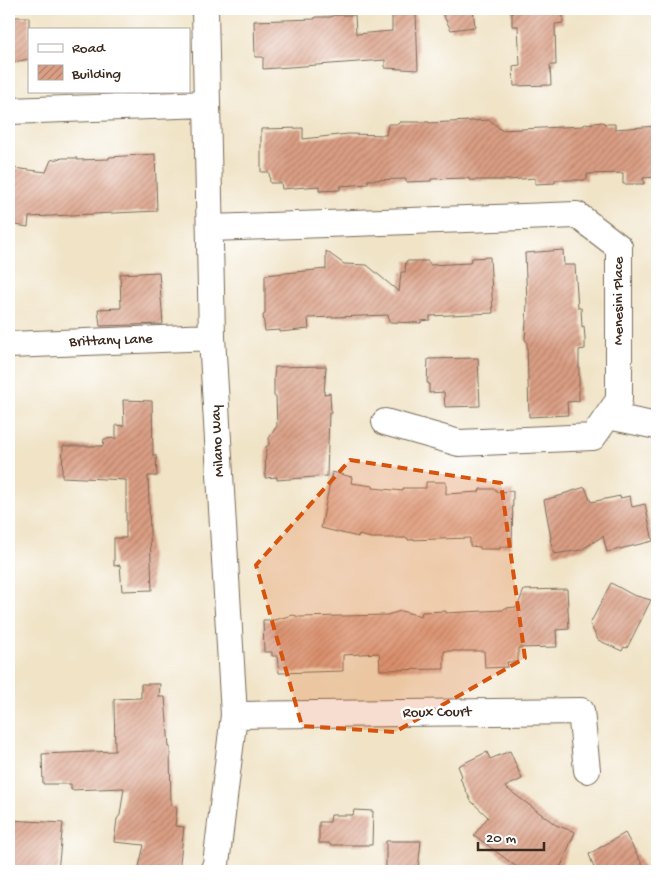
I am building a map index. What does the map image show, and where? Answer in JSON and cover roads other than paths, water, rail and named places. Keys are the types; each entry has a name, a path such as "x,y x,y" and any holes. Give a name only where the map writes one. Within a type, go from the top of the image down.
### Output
{"street":[{"name":"Milano Way","path":"205,9 212,337 234,715 216,864 213,871"},
{"path":"9,111 207,104"},
{"name":"Menesini Place","path":"210,228 577,215 619,247 619,400 593,437 459,443 385,422"},
{"name":"Brittany Lane","path":"9,345 212,337"},
{"path":"608,416 657,426"},
{"name":"Roux Court","path":"234,715 581,711 587,770"}]}
